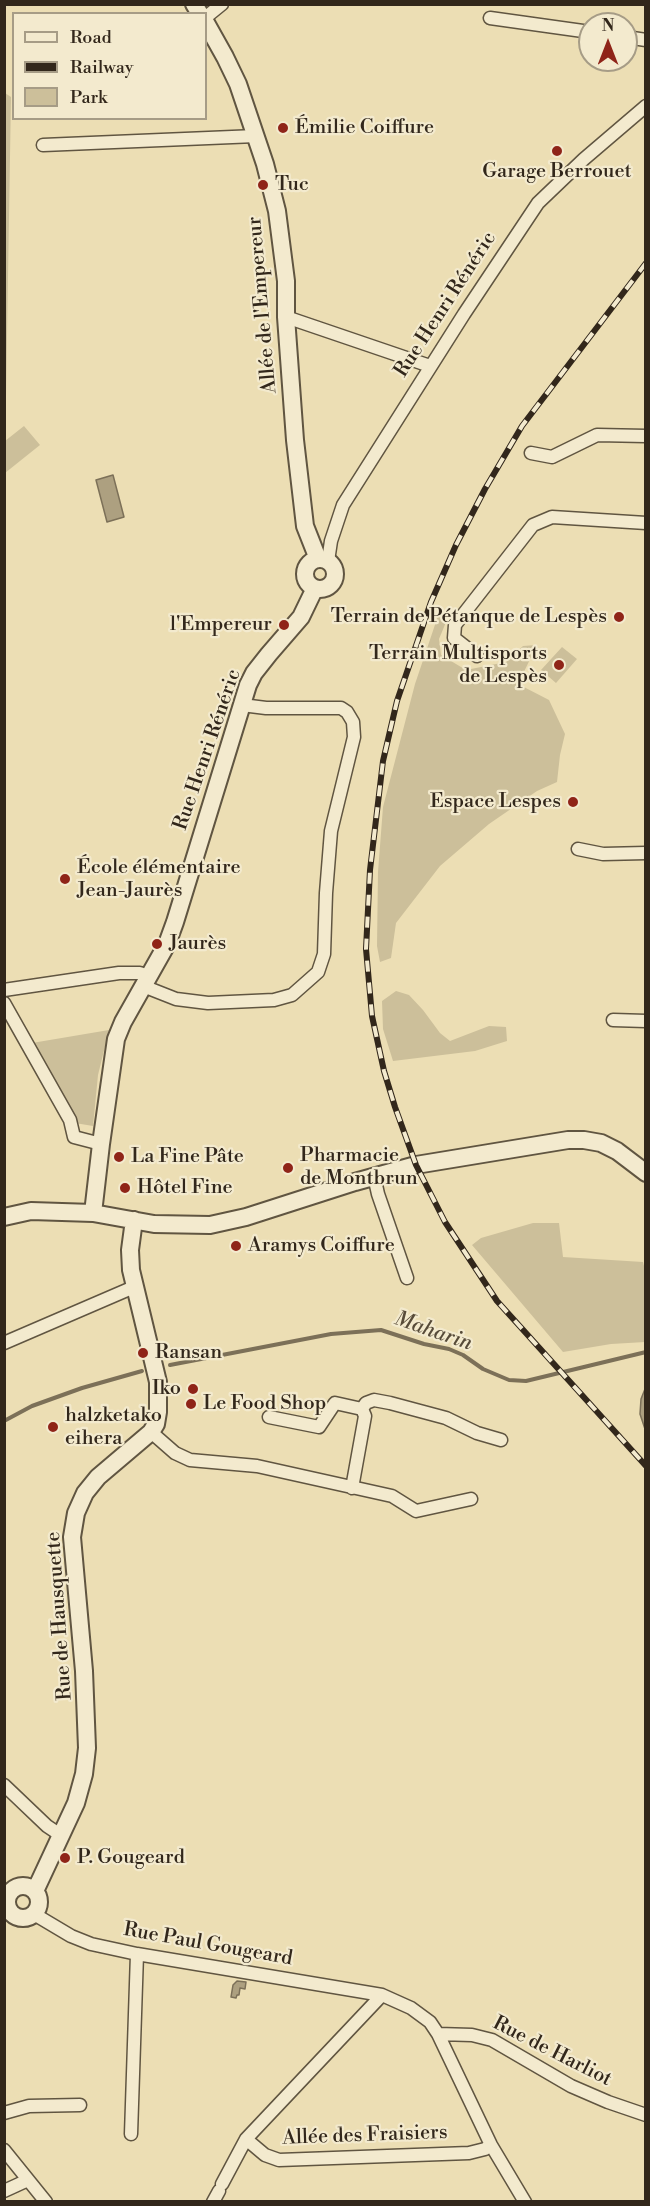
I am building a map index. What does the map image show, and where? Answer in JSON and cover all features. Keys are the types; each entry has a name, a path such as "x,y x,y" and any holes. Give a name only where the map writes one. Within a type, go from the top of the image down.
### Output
{"street":[{"path":"207,16 222,4"},
{"path":"490,18 578,30"},
{"name":"Allée de l'Empereur","path":"207,25 234,75 272,189 279,222 286,281 286,317 293,417 305,526 323,560"},
{"name":"Rue Henri Rénéric","path":"93,1213 100,1144 116,1039 167,944 254,673 301,618 315,588 307,582 305,573 309,563 323,560 344,505 430,366 538,202 645,106"},
{"path":"43,145 256,136"},
{"path":"286,317 430,366"},
{"path":"531,453 552,457 597,435 645,436"},
{"path":"477,656 454,638 455,625 533,525 552,517 645,523"},
{"path":"4,990 119,973 140,973 146,981 176,999 208,1003 274,1000 292,995 318,972 324,954 331,831 354,737 353,722 347,712 341,708 266,708 242,705"},
{"path":"578,849 603,854 645,853"},
{"path":"4,1003 70,1119 74,1137 100,1144"},
{"path":"613,1020 645,1021"},
{"path":"4,1217 31,1211 93,1213 154,1224 210,1225 246,1217 374,1176 428,1163 568,1140 601,1143 617,1151 645,1173"},
{"path":"374,1176 407,1278"},
{"path":"134,1220 130,1250 134,1287 158,1382 158,1412 156,1424 151,1432 175,1453 190,1460 257,1466 392,1496 416,1511 471,1499"},
{"path":"4,1343 134,1287"},
{"path":"362,1408 366,1403 374,1400 390,1403 446,1418 477,1433 501,1440"},
{"path":"269,1417 319,1427 335,1403 362,1408"},
{"path":"352,1488 365,1416 362,1408"},
{"name":"Rue de Hausquette","path":"35,1892 76,1803 84,1774 87,1748 84,1671 72,1536 76,1513 85,1493 98,1477 151,1432"},
{"path":"4,1785 47,1826 62,1836"},
{"path":"21,1886 31,1888 35,1892 39,1901 34,1914 19,1918 8,1915 7,1893 21,1886"},
{"name":"Rue Paul Gougeard","path":"34,1914 70,1936 91,1944 137,1954 382,1995 417,2011 430,2022 438,2034 491,2145 525,2202"},
{"path":"131,2134 137,1954"},
{"path":"218,2192 246,2139 382,1995"},
{"name":"Rue de Harliot","path":"438,2034 472,2035 492,2040 570,2086 645,2115"},
{"path":"4,2112 29,2106 80,2105"},
{"name":"Allée des Fraisiers","path":"246,2139 265,2155 279,2160 469,2153 491,2145"},
{"path":"4,2150 46,2202"},
{"path":"4,2191 28,2180"}],"green space":[{"path":"5,93 11,97 6,396 5,396"},
{"path":"24,426 40,445 5,473 5,441"},
{"path":"441,607 449,615 439,639 441,655 466,670 506,662 523,646 537,645 518,684 549,700 565,734 557,782 537,791 489,824 440,866 396,923 391,958 380,962 377,946 378,872 383,807 415,684"},
{"name":"Terrain Multisports de Lespès","path":"562,647 577,659 556,683 541,670"},
{"path":"396,991 409,995 440,1033 450,1041 489,1026 506,1027 507,1041 475,1051 393,1061 383,1029 382,1001"},
{"path":"109,1030 98,1075 93,1126 75,1123 32,1043"},
{"path":"533,1223 559,1223 563,1257 643,1262 646,1274 645,1342 611,1344 563,1352 472,1245 481,1238"}],"shaded area":[{"path":"113,475 124,517 107,522 96,480"},
{"path":"645,1389 645,1429 640,1414 641,1399"},
{"path":"237,1981 246,1982 245,1989 240,1988 236,1998 231,1997 233,1985"}],"waterway":[{"name":"Maharin","path":"170,1365 331,1334 381,1330 424,1344 449,1349 463,1355 483,1369 509,1380 526,1381 646,1352"},
{"name":"Maharin","path":"4,1421 32,1406 82,1388 142,1371"}],"railway":[{"path":"646,263 522,426 485,489 456,545 431,602 397,701 383,761 370,870 366,949 372,1016 384,1071 416,1165 445,1222 497,1301 646,1466"}],"place":[{"name":"Émilie Coiffure","path":"283,128"},
{"name":"Garage Berrouet","path":"557,151"},
{"name":"Tuc","path":"263,185"},
{"name":"Terrain de Pétanque de Lespès","path":"619,617"},
{"name":"l'Empereur","path":"284,625"},
{"name":"Terrain Multisports de Lespès","path":"559,665"},
{"name":"Espace Lespes","path":"573,802"},
{"name":"École élémentaire Jean-Jaurès","path":"65,879"},
{"name":"Jaurès","path":"157,944"},
{"name":"La Fine Pâte","path":"119,1157"},
{"name":"Pharmacie de Montbrun","path":"288,1168"},
{"name":"Hôtel Fine","path":"125,1188"},
{"name":"Aramys Coiffure","path":"236,1246"},
{"name":"Ransan","path":"143,1353"},
{"name":"Iko","path":"193,1389"},
{"name":"Le Food Shop","path":"191,1404"},
{"name":"halzketako eihera","path":"53,1427"},
{"name":"P. Gougeard","path":"65,1858"}]}
